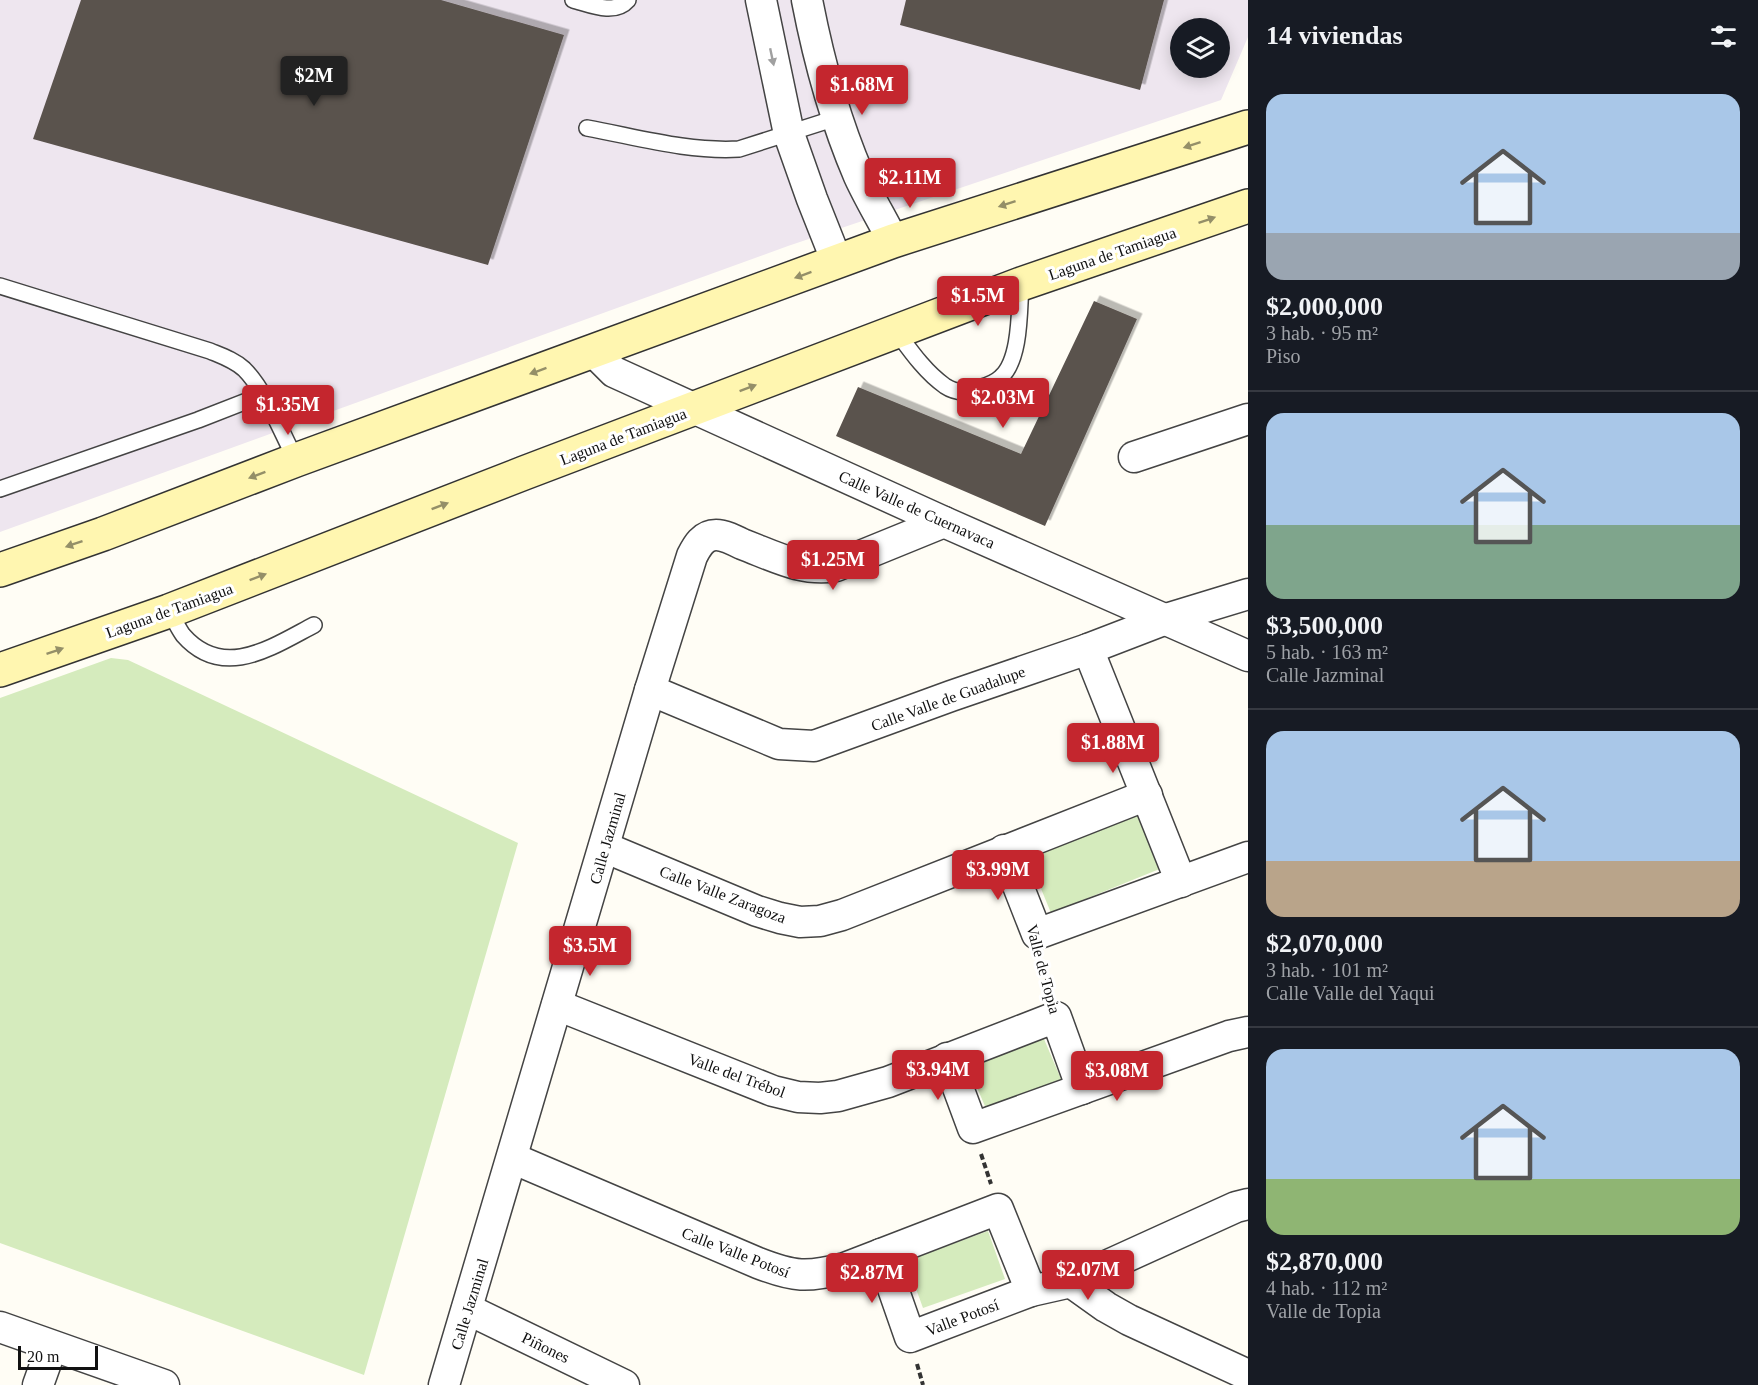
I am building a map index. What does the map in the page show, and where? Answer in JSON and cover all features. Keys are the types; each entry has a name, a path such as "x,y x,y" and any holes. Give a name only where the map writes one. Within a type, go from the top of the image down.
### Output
{"main road":[{"path":"0,570 103,534 296,460 893,241 1248,127"},
{"name":"Laguna de Tamiagua","path":"0,670 169,611 1021,284 1248,206"}],"street":[{"path":"761,0 789,134 837,262"},
{"path":"807,0 819,61 836,117 860,177 893,241"},
{"name":"Calle Valle de Cuernavaca","path":"593,351 614,372 944,522 1248,656"},
{"path":"1134,458 1248,419"},
{"name":"Calle Jazminal","path":"444,1385 650,690 692,556 698,544 706,537 715,535 731,539 793,564 821,569 836,566 944,522"},
{"name":"Calle Valle de Guadalupe","path":"650,690 779,744 814,746 1166,619 1248,594"},
{"path":"1088,649 1181,882"},
{"name":"Calle Valle Zaragoza","path":"604,847 757,911 780,918 820,921 842,915 1147,795"},
{"name":"Valle de Topia","path":"1004,850 1037,934"},
{"path":"1037,934 1248,857"},
{"name":"Valle del Trébol","path":"557,1005 773,1091 798,1097 820,1098 838,1096 888,1082 1056,1017"},
{"name":"Valle de Topia","path":"1056,1017 1082,1089"},
{"path":"947,1058 973,1128 1229,1036 1248,1032"},
{"name":"Calle Valle Potosí","path":"512,1158 783,1273 801,1276 818,1275 845,1268 998,1209"},
{"name":"Valle Potosí","path":"881,1254 910,1337 1031,1292 1071,1282 1236,1207 1248,1204"},
{"path":"998,1209 1031,1292"},
{"path":"1071,1282 1129,1320 1248,1375"},
{"name":"Piñones","path":"467,1310 624,1385"},
{"path":"0,1327 164,1385"},
{"path":"38,1385 52,1346"}],"lane":[{"path":"573,0 603,8 615,8 628,0"},
{"path":"587,128 666,143 723,150 739,149 836,117"},
{"path":"896,331 921,364 946,386 968,392 991,384 1002,376 1010,363 1018,329 1021,284"},
{"path":"0,286 223,356 243,369 262,395 296,460"},
{"path":"0,489 198,420 262,395"},
{"path":"169,611 182,633 195,647 224,659 246,657 314,625"}],"path":[{"name":"Valle de Topia","path":"1037,934 1056,1017"},
{"path":"973,1128 998,1209"}],"shaded area":[{"path":"0,0 1248,0 1248,37 1221,100 788,246 0,532"}],"green space":[{"path":"111,658 128,660 518,843 364,1375 0,1243 0,698"},
{"path":"1140,813 1162,868 1051,913 1028,857"},
{"path":"1041,1032 1064,1086 990,1118 967,1064"},
{"path":"988,1231 1005,1279 923,1308 906,1261"}],"building":[{"path":"81,0 441,0 564,35 488,265 33,139"},
{"path":"906,0 1164,0 1140,90 900,25"},
{"path":"1094,301 1137,319 1045,526 836,436 858,387 1021,454"}]}
